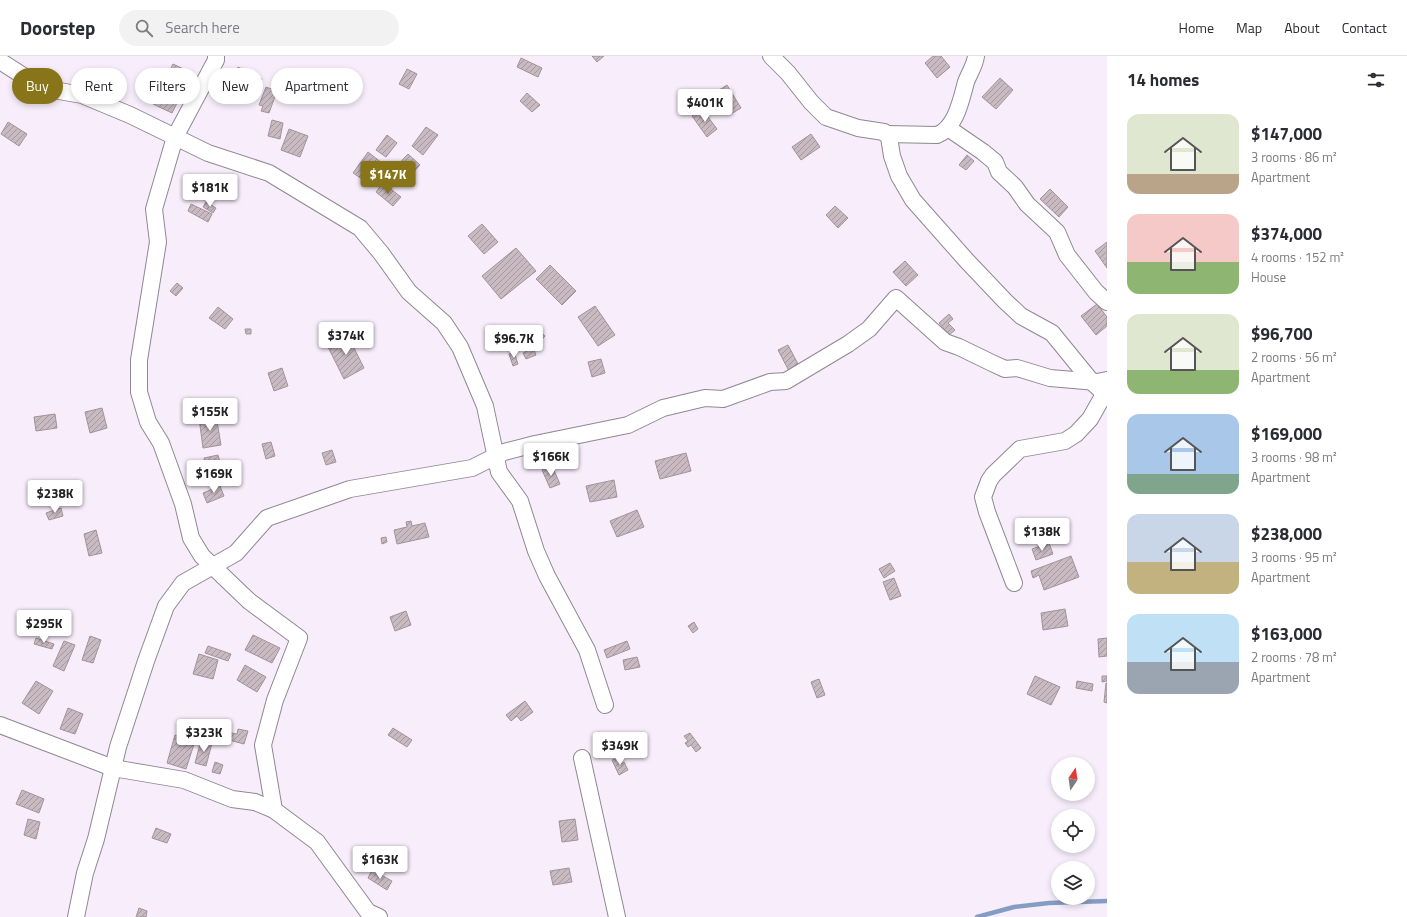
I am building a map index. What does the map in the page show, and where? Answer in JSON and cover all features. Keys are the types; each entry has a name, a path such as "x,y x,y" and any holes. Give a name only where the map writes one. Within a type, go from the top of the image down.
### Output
{"street":[{"path":"216,56 216,60 175,137 154,209 158,242 139,360 140,392 148,422 161,443 183,504 191,538 202,556 249,601 298,638 276,700 263,745 274,810"},
{"path":"771,56 788,73 810,102 826,117 858,128 884,132 886,134 937,135 944,132 948,128 962,100 966,82 976,56"},
{"path":"0,61 42,88 82,95 130,115 208,152 269,173 360,228 381,252 409,292 444,324 460,347 485,406 499,472 520,501 536,551 547,576 587,650 605,705"},
{"path":"948,128 995,162 999,172 1015,187 1027,204 1057,232 1067,255 1096,292 1107,302"},
{"path":"886,134 889,137 892,156 899,176 912,200 967,261 1021,316 1052,333 1103,388"},
{"path":"76,917 85,873 96,840 118,747 146,661 166,606 183,583 212,565 236,553 268,518 350,489 472,468 504,452 535,444 628,425 663,408 705,398 723,399 770,382 786,382 848,344 869,329 896,298 945,342 959,347 992,364 1005,369 1017,368 1050,378 1103,388"},
{"path":"1014,583 983,497 989,481 993,475 1020,449 1065,441 1076,434 1090,419 1103,388"},
{"path":"0,724 113,768 184,780 232,799 256,802 274,810 317,842 368,912 379,917"},
{"path":"582,758 617,917"}],"building":[{"path":"592,56 604,56 597,62"},
{"path":"933,56 941,56 950,67 937,78 925,63"},
{"path":"521,58 542,68 538,77 517,67"},
{"path":"173,64 181,68 171,68"},
{"path":"407,69 417,74 409,89 399,84"},
{"path":"1000,78 1013,90 996,109 982,97"},
{"path":"727,85 741,108 729,115 716,92"},
{"path":"266,87 271,89 271,104 272,104 269,113 261,111 263,106 259,105 263,104 263,95"},
{"path":"527,93 540,105 532,112 520,101"},
{"path":"153,104 176,104 172,113"},
{"path":"702,109 717,129 707,137 692,116"},
{"path":"272,120 283,123 280,139 268,136"},
{"path":"8,122 27,134 19,146 1,134"},
{"path":"426,127 438,135 423,155 412,146"},
{"path":"289,129 308,136 300,157 281,150"},
{"path":"811,134 820,147 801,160 792,147"},
{"path":"387,135 397,143 386,157 376,150"},
{"path":"368,152 382,163 368,183 353,173"},
{"path":"408,154 420,165 401,185 389,174"},
{"path":"967,155 974,161 966,170 959,165"},
{"path":"383,183 401,197 393,206 376,192"},
{"path":"1050,189 1068,207 1059,217 1040,199"},
{"path":"206,202 216,208 213,213 203,207"},
{"path":"191,204 212,214 208,222 188,211"},
{"path":"835,206 848,218 838,228 826,215"},
{"path":"482,224 498,242 484,254 468,236"},
{"path":"1107,242 1107,268 1095,251"},
{"path":"516,248 536,271 501,299 482,276"},
{"path":"905,261 918,275 906,286 893,272"},
{"path":"550,265 576,291 562,305 536,279"},
{"path":"177,283 183,288 176,296 170,291"},
{"path":"1097,304 1107,317 1107,326 1096,335 1081,316"},
{"path":"595,306 615,335 598,346 578,317"},
{"path":"218,307 233,319 225,329 209,318"},
{"path":"949,314 953,319 948,323 955,330 949,335 939,323"},
{"path":"245,329 251,329 251,334 246,334"},
{"path":"540,332 545,336 537,345 532,341"},
{"path":"347,334 364,368 344,379 327,345"},
{"path":"788,345 799,366 789,371 778,350"},
{"path":"533,348 536,355 526,359 523,353"},
{"path":"514,352 518,364 513,366 509,354"},
{"path":"601,359 605,373 592,377 588,362"},
{"path":"282,368 288,386 274,391 268,373"},
{"path":"102,408 107,428 90,433 85,412"},
{"path":"55,414 57,428 36,431 34,417"},
{"path":"216,415 221,445 203,448 199,418"},
{"path":"271,442 275,456 266,459 262,444"},
{"path":"332,450 336,462 326,465 322,453"},
{"path":"686,453 691,471 660,479 655,461"},
{"path":"218,455 222,470 208,474 204,458"},
{"path":"552,466 560,484 550,488 542,470"},
{"path":"614,480 617,497 590,502 586,486"},
{"path":"220,486 224,496 207,503 203,493"},
{"path":"61,508 63,516 49,520 46,513"},
{"path":"637,510 644,527 617,537 610,521"},
{"path":"411,521 412,526 425,523 429,537 397,544 394,530 407,527 406,522"},
{"path":"96,530 102,553 89,556 84,534"},
{"path":"386,537 387,542 382,544 381,538"},
{"path":"1049,543 1053,554 1036,560 1032,549"},
{"path":"1071,556 1079,577 1044,590 1039,575 1033,578 1031,571"},
{"path":"890,563 895,571 884,578 879,569"},
{"path":"894,578 901,596 890,600 883,582"},
{"path":"1065,609 1068,626 1043,630 1041,613"},
{"path":"406,611 411,625 395,631 390,617"},
{"path":"694,622 698,629 693,633 688,626"},
{"path":"253,635 280,648 272,663 245,650"},
{"path":"90,636 101,640 93,663 82,660"},
{"path":"36,638 54,644 52,649 34,644"},
{"path":"1107,638 1107,656 1099,657 1098,639"},
{"path":"64,641 75,645 64,671 53,666"},
{"path":"627,641 630,649 607,658 604,650"},
{"path":"208,646 231,654 228,661 205,653"},
{"path":"199,654 218,660 213,679 193,674"},
{"path":"637,657 640,667 625,670 623,660"},
{"path":"245,665 266,677 257,692 237,680"},
{"path":"1035,676 1060,687 1051,705 1027,694"},
{"path":"1102,676 1107,676 1107,681 1102,682"},
{"path":"819,679 825,695 817,698 811,682"},
{"path":"36,681 53,691 39,714 22,703"},
{"path":"1077,681 1093,684 1092,691 1076,688"},
{"path":"1107,683 1107,703 1104,702"},
{"path":"525,701 533,712 521,721 517,716 511,721 506,715"},
{"path":"68,708 83,714 75,734 60,729"},
{"path":"393,728 412,740 407,747 388,735"},
{"path":"238,729 248,731 244,744 225,739 226,732 237,734"},
{"path":"690,733 701,748 696,752 691,745 688,747 685,743 688,741 684,736"},
{"path":"175,735 195,741 186,769 167,763"},
{"path":"201,740 212,743 206,766 195,763"},
{"path":"618,758 621,764 624,762 628,770 619,775 612,760"},
{"path":"215,762 223,765 220,774 212,772"},
{"path":"22,790 44,799 39,813 16,804"},
{"path":"28,819 40,822 36,839 24,835"},
{"path":"575,819 578,840 562,842 559,821"},
{"path":"156,828 171,834 167,843 152,838"},
{"path":"569,868 572,882 553,885 550,871"},
{"path":"372,870 392,881 387,890 368,878"},
{"path":"139,908 147,911 146,917 136,917"}],"waterway":[{"path":"977,917 1014,907 1049,903 1107,901"}]}
